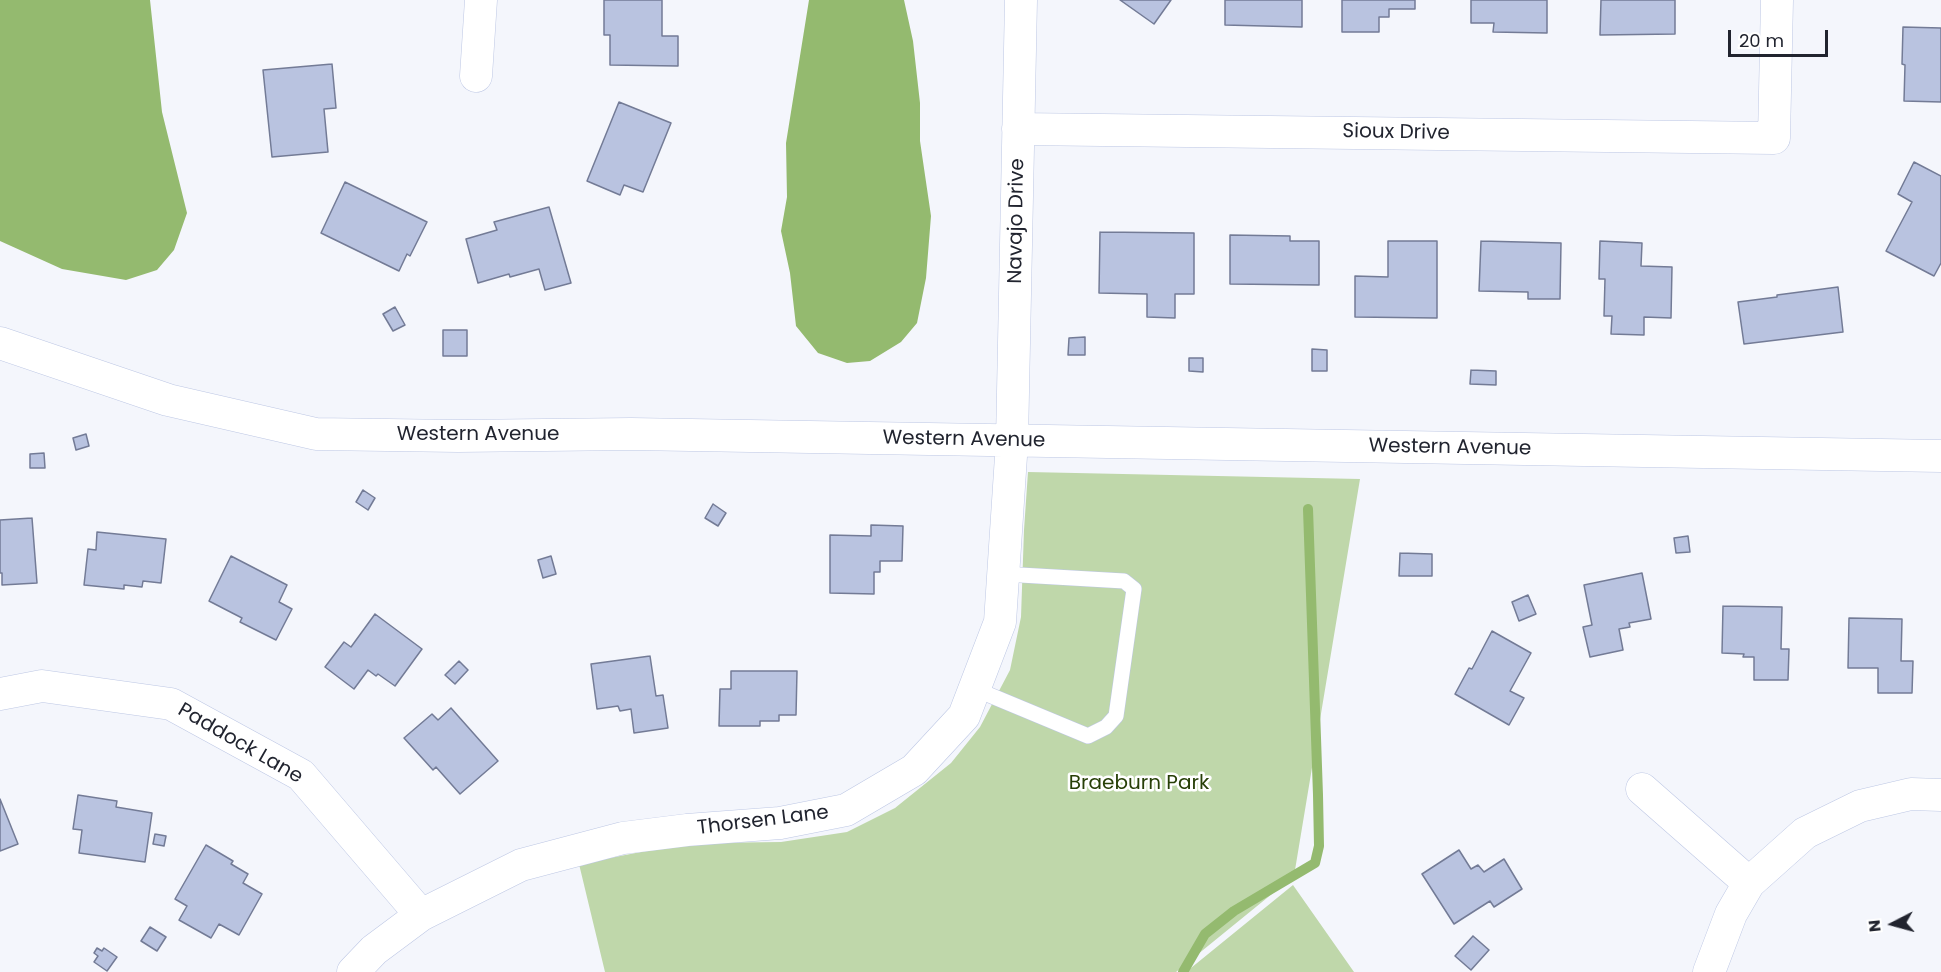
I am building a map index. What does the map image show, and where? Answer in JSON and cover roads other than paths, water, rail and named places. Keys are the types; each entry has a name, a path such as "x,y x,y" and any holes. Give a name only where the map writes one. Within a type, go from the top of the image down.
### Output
{"street":[{"path":"476,76 481,0"},
{"name":"Navajo Drive","path":"1012,441 1021,0"},
{"name":"Sioux Drive","path":"1018,129 1774,138 1777,0"},
{"name":"Western Avenue","path":"0,343 168,400 316,434 458,436 631,434 1941,456"},
{"name":"Thorsen Lane","path":"353,972 374,950 421,915 521,866 623,838 687,830 780,823 846,810 914,771 964,716 1000,622 1012,441"},
{"name":"Paddock Lane","path":"0,694 42,686 171,704 301,775 421,915"},
{"path":"1642,789 1749,883"},
{"path":"1709,972 1731,914 1749,883 1805,833 1860,806 1911,794 1941,795"}],"lane":[{"path":"975,689 1088,736 1106,727 1116,716 1134,589 1124,580 1004,574"}],"waterway":[{"path":"1183,972 1205,934 1234,911 1315,863 1319,846 1318,795 1308,509"}],"park label":[{"name":"Braeburn Park","path":"1139,784"}]}
